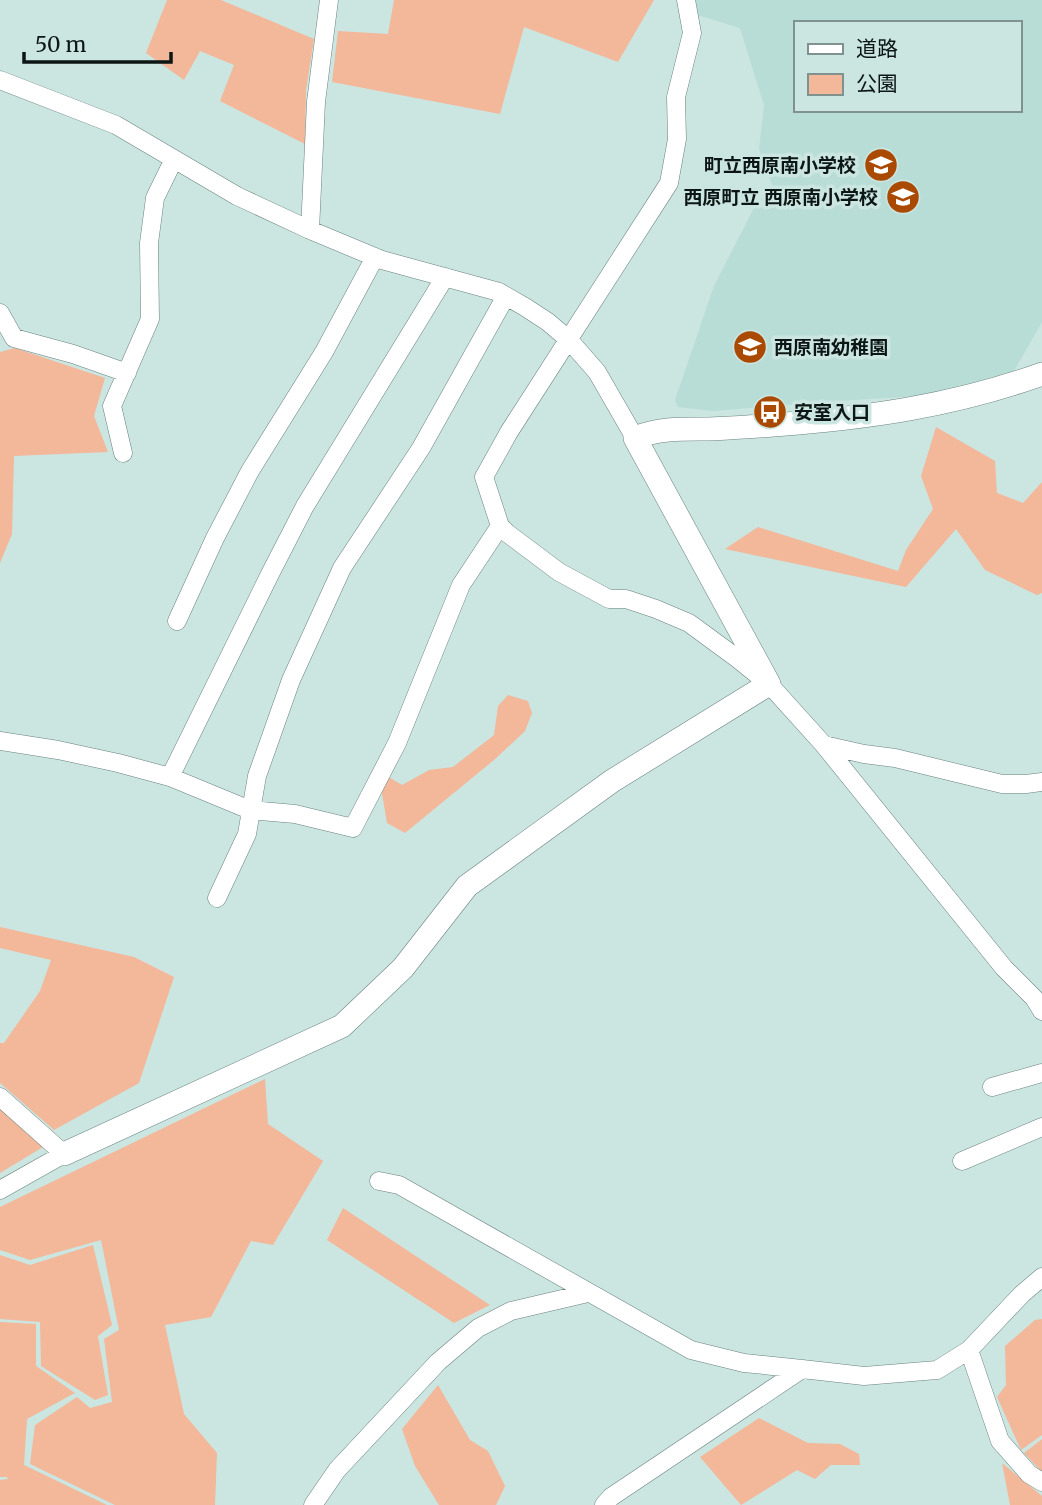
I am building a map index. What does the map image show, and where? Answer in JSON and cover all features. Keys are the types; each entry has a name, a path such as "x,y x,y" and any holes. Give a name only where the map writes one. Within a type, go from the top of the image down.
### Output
{"street":[{"path":"310,230 316,102 329,0"},
{"path":"686,0 692,33 676,97 677,139 669,183 509,432 484,477 500,526 559,572 609,599 626,599 656,608 689,623 769,684 824,746 1042,1011"},
{"path":"3,87 116,125 237,196 310,230 375,257 499,292 548,322 569,340 597,372 769,684"},
{"path":"123,453 112,406 150,319 149,243 155,198 174,159"},
{"path":"177,621 215,538 250,471 324,352 375,257"},
{"path":"170,777 305,506 444,276"},
{"path":"217,898 247,834 257,776 291,680 342,568 421,448 506,296"},
{"path":"0,313 14,338 73,354 127,373"},
{"path":"635,438 662,430 743,428 895,412 960,400 1042,374"},
{"path":"0,741 58,750 170,777 250,810 295,814 353,828 397,743 461,585 500,526"},
{"path":"0,1190 64,1154 342,1026 403,968 467,886 612,781 769,684"},
{"path":"824,746 895,758 1002,784 1042,782"},
{"path":"992,1087 1042,1073"},
{"path":"0,1097 64,1154"},
{"path":"962,1161 1042,1127"},
{"path":"379,1181 399,1185 691,1350 744,1363 864,1376 937,1370 969,1350 1042,1277"},
{"path":"313,1505 346,1460 438,1362 478,1328 511,1311 588,1293"},
{"path":"969,1350 1000,1441 1029,1474 1042,1482"},
{"path":"604,1505 611,1497 802,1369"}],"shaded area":[{"name":"西原町立 西原南小学校","path":"694,0 1042,0 1042,322 1014,371 934,395 714,411 678,407 675,400 714,286 754,208 772,185 759,149 764,105 740,28 694,14"}],"green space":[{"path":"167,0 221,0 314,39 306,90 305,144 220,101 234,65 200,51 184,80 146,53"},
{"path":"394,0 654,0 618,62 524,27 500,114 332,82 338,31 388,34"},
{"path":"15,348 105,378 94,416 108,452 14,456 12,534 0,563 0,352"},
{"path":"936,427 995,461 997,493 1023,503 1042,482 1042,593 1037,595 985,570 956,529 906,587 725,549 758,527 898,571 906,550 933,509 921,476"},
{"path":"508,695 528,701 532,713 525,731 405,833 387,823 380,782 387,776 402,785 429,770 453,767 494,735 498,706"},
{"path":"0,927 134,957 174,977 139,1083 54,1130 0,1083 0,1043 4,1043 40,991 51,960 0,948"},
{"path":"265,1079 268,1124 323,1161 273,1245 251,1241 211,1317 165,1325 184,1414 217,1453 215,1505 115,1505 30,1464 35,1425 77,1397 90,1408 112,1402 104,1339 119,1330 101,1240 30,1260 0,1250 0,1207"},
{"path":"0,1108 43,1147 0,1173"},
{"path":"343,1208 490,1305 454,1323 327,1240"},
{"path":"93,1245 112,1325 98,1336 108,1395 95,1400 41,1366 40,1322 0,1319 0,1255 30,1265"},
{"path":"1042,1319 1042,1435 1021,1450 997,1397 1006,1385 1005,1346 1035,1320"},
{"path":"0,1322 36,1324 36,1366 75,1393 27,1419 24,1465 107,1505 0,1505 0,1480 8,1479 0,1477"},
{"path":"438,1385 470,1440 488,1451 505,1486 496,1505 439,1505 415,1466 402,1429"},
{"path":"759,1418 808,1443 840,1444 859,1454 860,1465 831,1465 815,1479 797,1470 741,1505 700,1457"},
{"path":"1042,1439 1042,1472 1024,1453"},
{"path":"1002,1463 1042,1496 1042,1505 1010,1505"}],"place":[{"name":"町立西原南小学校","path":"881,165"},
{"name":"西原町立 西原南小学校","path":"903,197"},
{"name":"西原南幼稚園","path":"750,347"},
{"name":"安室入口","path":"770,412"}]}
